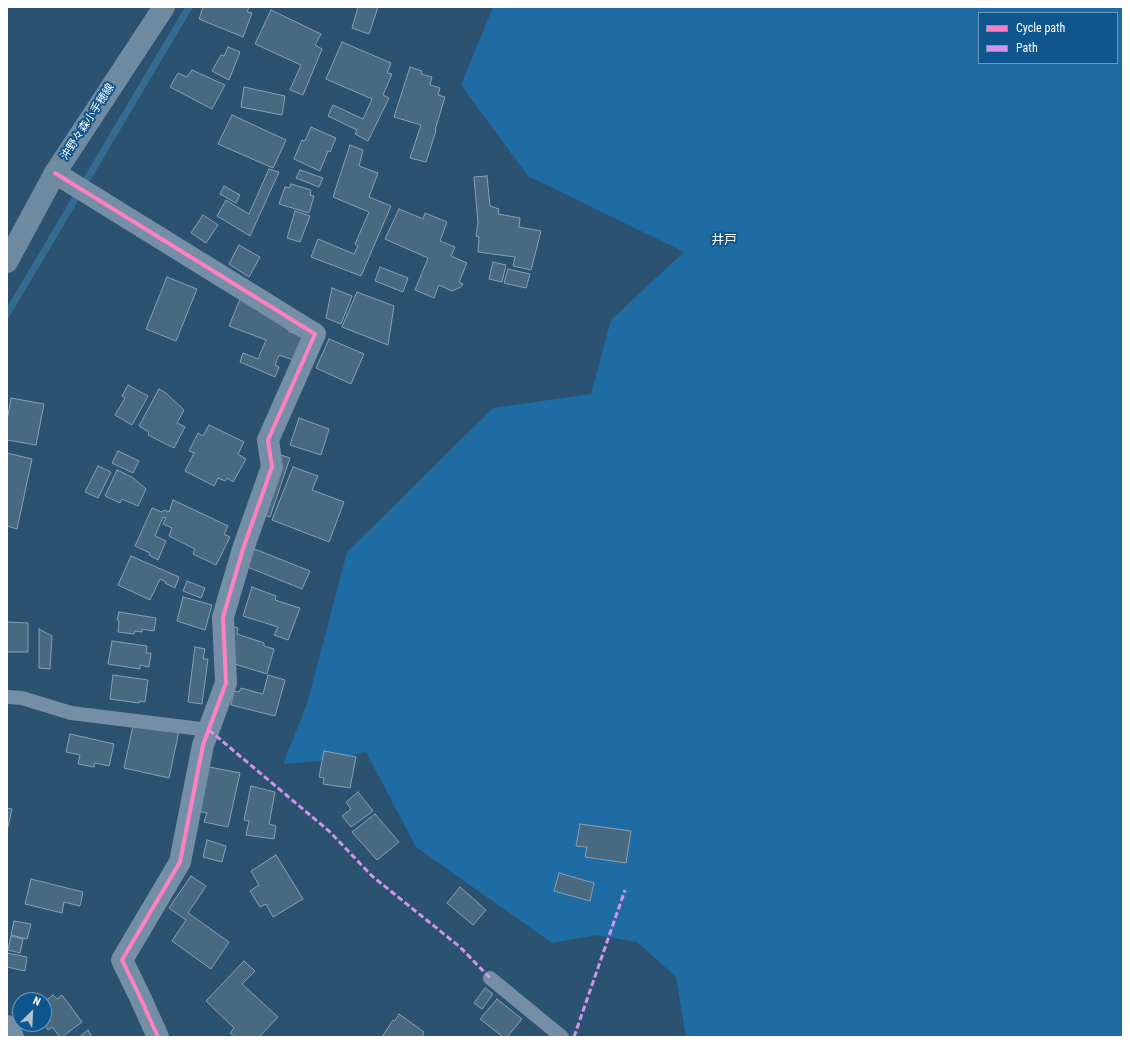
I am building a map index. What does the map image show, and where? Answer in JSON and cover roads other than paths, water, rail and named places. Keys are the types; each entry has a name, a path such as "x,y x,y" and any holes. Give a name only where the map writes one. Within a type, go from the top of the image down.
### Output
{"main road":[{"name":"沖野々森小手穂線","path":"7,262 55,173 164,7"}],"street":[{"path":"55,173 315,334 268,440 272,467 243,549 224,617 226,683 203,745 180,862 122,960 158,1037"},
{"path":"7,1026 13,1037"}],"lane":[{"path":"7,697 22,698 71,712 209,730"},
{"path":"490,978 562,1037"}],"waterway":[{"path":"7,314 189,7"}],"district":[{"name":"井戸","path":"724,241"}]}
